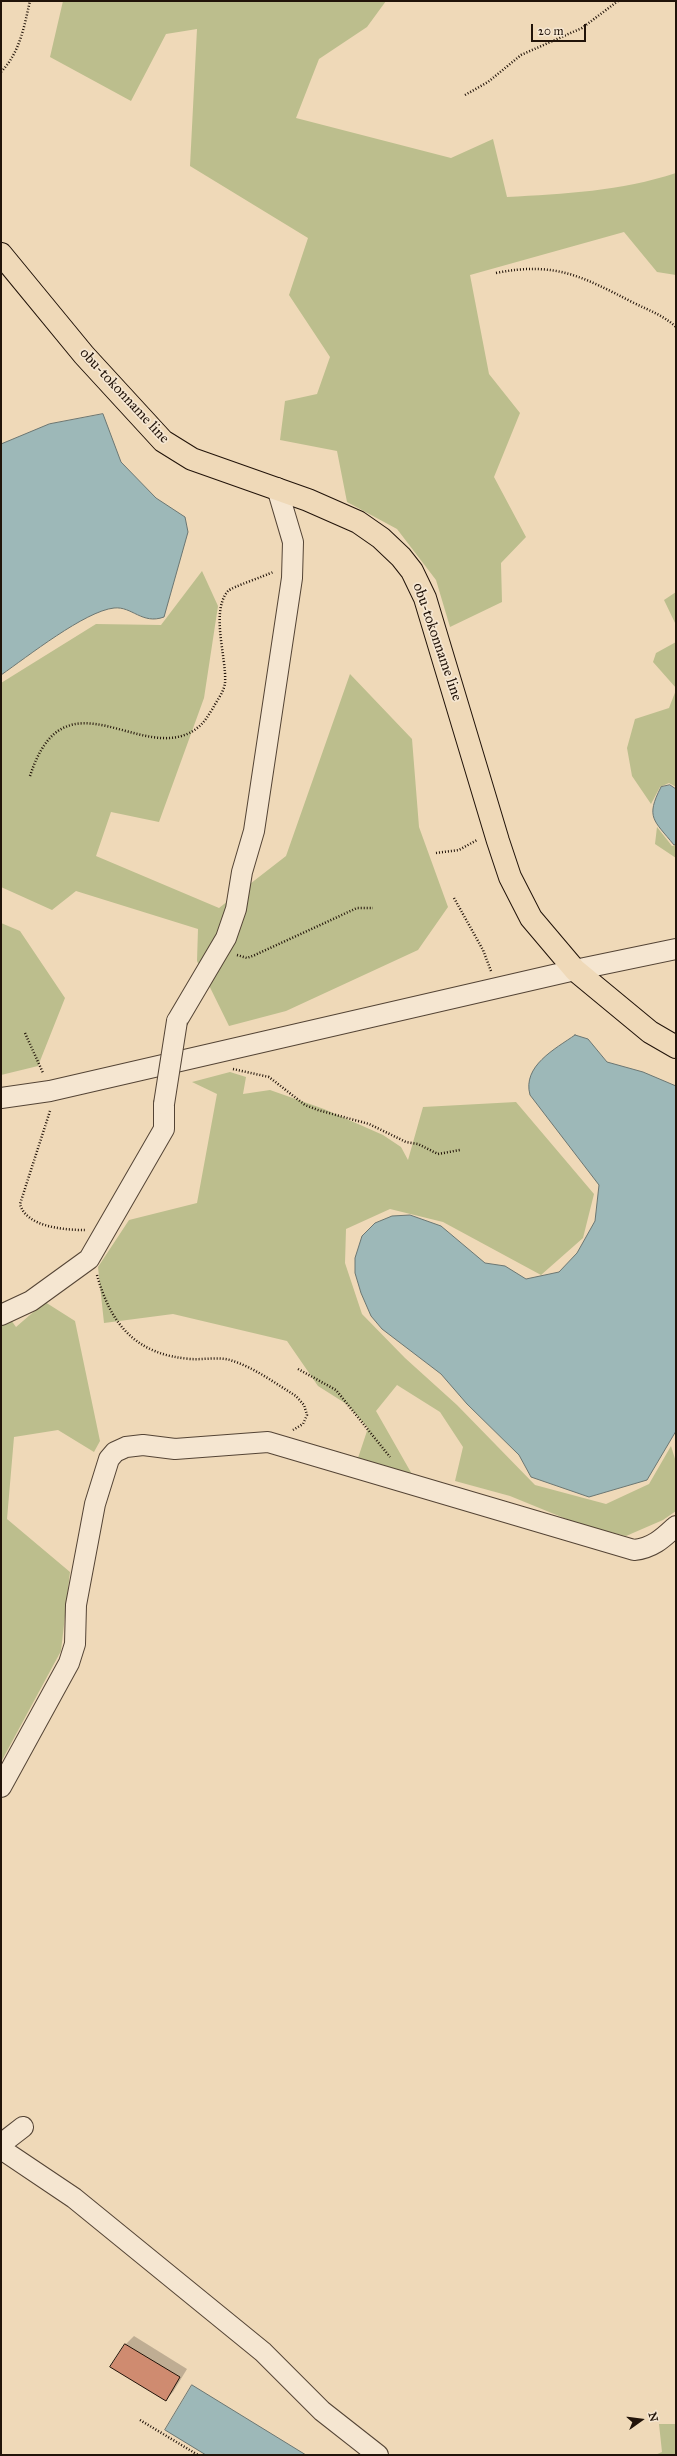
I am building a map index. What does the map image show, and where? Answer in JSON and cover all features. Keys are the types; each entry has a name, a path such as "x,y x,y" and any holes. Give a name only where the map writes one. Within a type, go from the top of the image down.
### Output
{"main road":[{"name":"obu-tokonname line","path":"1,254 84,354 163,441 192,459 277,488 358,522 381,538 412,571 428,605 496,834 510,876 531,918 575,970 650,1032 676,1046"}],"street":[{"path":"1,1315 31,1301 89,1259 164,1129 164,1104 177,1021 226,938 236,909 260,795 292,578 293,542 277,488"},
{"path":"1,1098 50,1091 575,970 676,949"},
{"path":"1,1787 69,1663 75,1644 76,1605 95,1504 109,1459 115,1452 126,1447 143,1445 175,1449 268,1442 634,1550 645,1549 657,1543 676,1526"},
{"path":"1,2144 23,2127"},
{"path":"1,2149 74,2198 227,2322 263,2352 322,2411 378,2455"}],"path":[{"path":"1,72 10,62 20,41 30,1"},
{"path":"465,95 488,82 521,55 582,28 618,1"},
{"path":"496,273 523,268 566,272 593,282 665,317 676,327"},
{"path":"30,776 38,754 48,740 67,726 97,724 159,738 175,737 196,729 205,720 225,684 220,621 224,598 229,590 292,561"},
{"path":"436,853 459,850 478,839 496,834"},
{"path":"454,898 483,950 492,975"},
{"path":"236,955 248,958 357,908 373,908"},
{"path":"25,1032 50,1091 51,1109 20,1204 22,1212 31,1219 51,1227 105,1232"},
{"path":"221,1052 226,1066 269,1077 305,1104 318,1110 370,1124 406,1142 418,1144 438,1154 460,1150"},
{"path":"89,1259 96,1270 104,1300 113,1316 125,1332 140,1344 173,1357 232,1360 296,1396 304,1405 307,1414 303,1424 294,1430 287,1430"},
{"path":"298,1369 336,1390 395,1463"},
{"path":"140,2420 198,2455"}],"green space":[{"path":"63,1 386,1 367,27 319,59 296,118 451,158 493,139 507,197 592,191 634,184 676,173 676,275 657,272 624,232 470,275 489,374 520,413 494,477 526,537 501,563 502,602 450,627 436,580 397,529 347,502 337,451 280,440 285,401 317,394 330,357 289,295 308,238 190,166 197,29 166,34 131,101 50,57"},
{"path":"202,571 218,606 204,698 159,822 111,812 96,856 219,908 286,856 350,674 412,739 419,827 448,907 418,950 286,1011 229,1026 197,961 198,929 76,891 52,910 1,887 1,683 96,624 161,625"},
{"path":"676,592 676,625 664,600"},
{"path":"676,642 676,688 653,662 656,653"},
{"path":"676,690 676,787 669,783 660,787 651,804 632,776 627,748 635,719 669,708"},
{"path":"657,827 672,846 676,845 676,858 655,844"},
{"path":"1,923 20,931 65,998 38,1066 1,1075"},
{"path":"230,1072 246,1077 243,1094 270,1090 324,1109 383,1135 401,1147 408,1160 423,1107 516,1102 594,1194 583,1238 541,1275 443,1222 390,1209 346,1229 345,1263 362,1314 405,1358 457,1405 535,1485 606,1504 649,1484 671,1446 676,1462 676,1511 663,1520 626,1536 581,1525 510,1496 455,1481 463,1447 440,1412 397,1385 376,1411 413,1476 357,1461 368,1428 348,1405 318,1386 287,1341 173,1314 104,1323 98,1267 129,1220 197,1203 217,1094 192,1082"},
{"path":"45,1302 75,1321 100,1441 94,1452 58,1430 14,1437 7,1519 70,1572 61,1651 1,1762 1,1306 16,1327"},
{"path":"659,2424 676,2424 676,2455 655,2455 662,2452"}],"water":[{"path":"103,414 121,462 156,498 185,517 188,532 164,617 149,619 120,608 102,611 88,617 56,636 1,675 1,444 49,424"},
{"path":"670,785 676,789 676,844 674,845 657,824 653,812 653,806 661,787"},
{"path":"575,1035 588,1039 607,1062 643,1072 676,1086 676,1431 647,1480 589,1497 531,1477 519,1455 467,1404 441,1374 382,1329 371,1316 361,1293 355,1273 355,1258 362,1236 375,1223 392,1216 410,1215 441,1226 485,1263 505,1266 526,1279 559,1272 577,1253 595,1221 599,1185 530,1095 529,1085 531,1075 535,1067 542,1059"},
{"path":"192,2385 306,2455 206,2455 165,2430"}],"building":[{"path":"125,2344 180,2377 166,2401 110,2367"}]}
